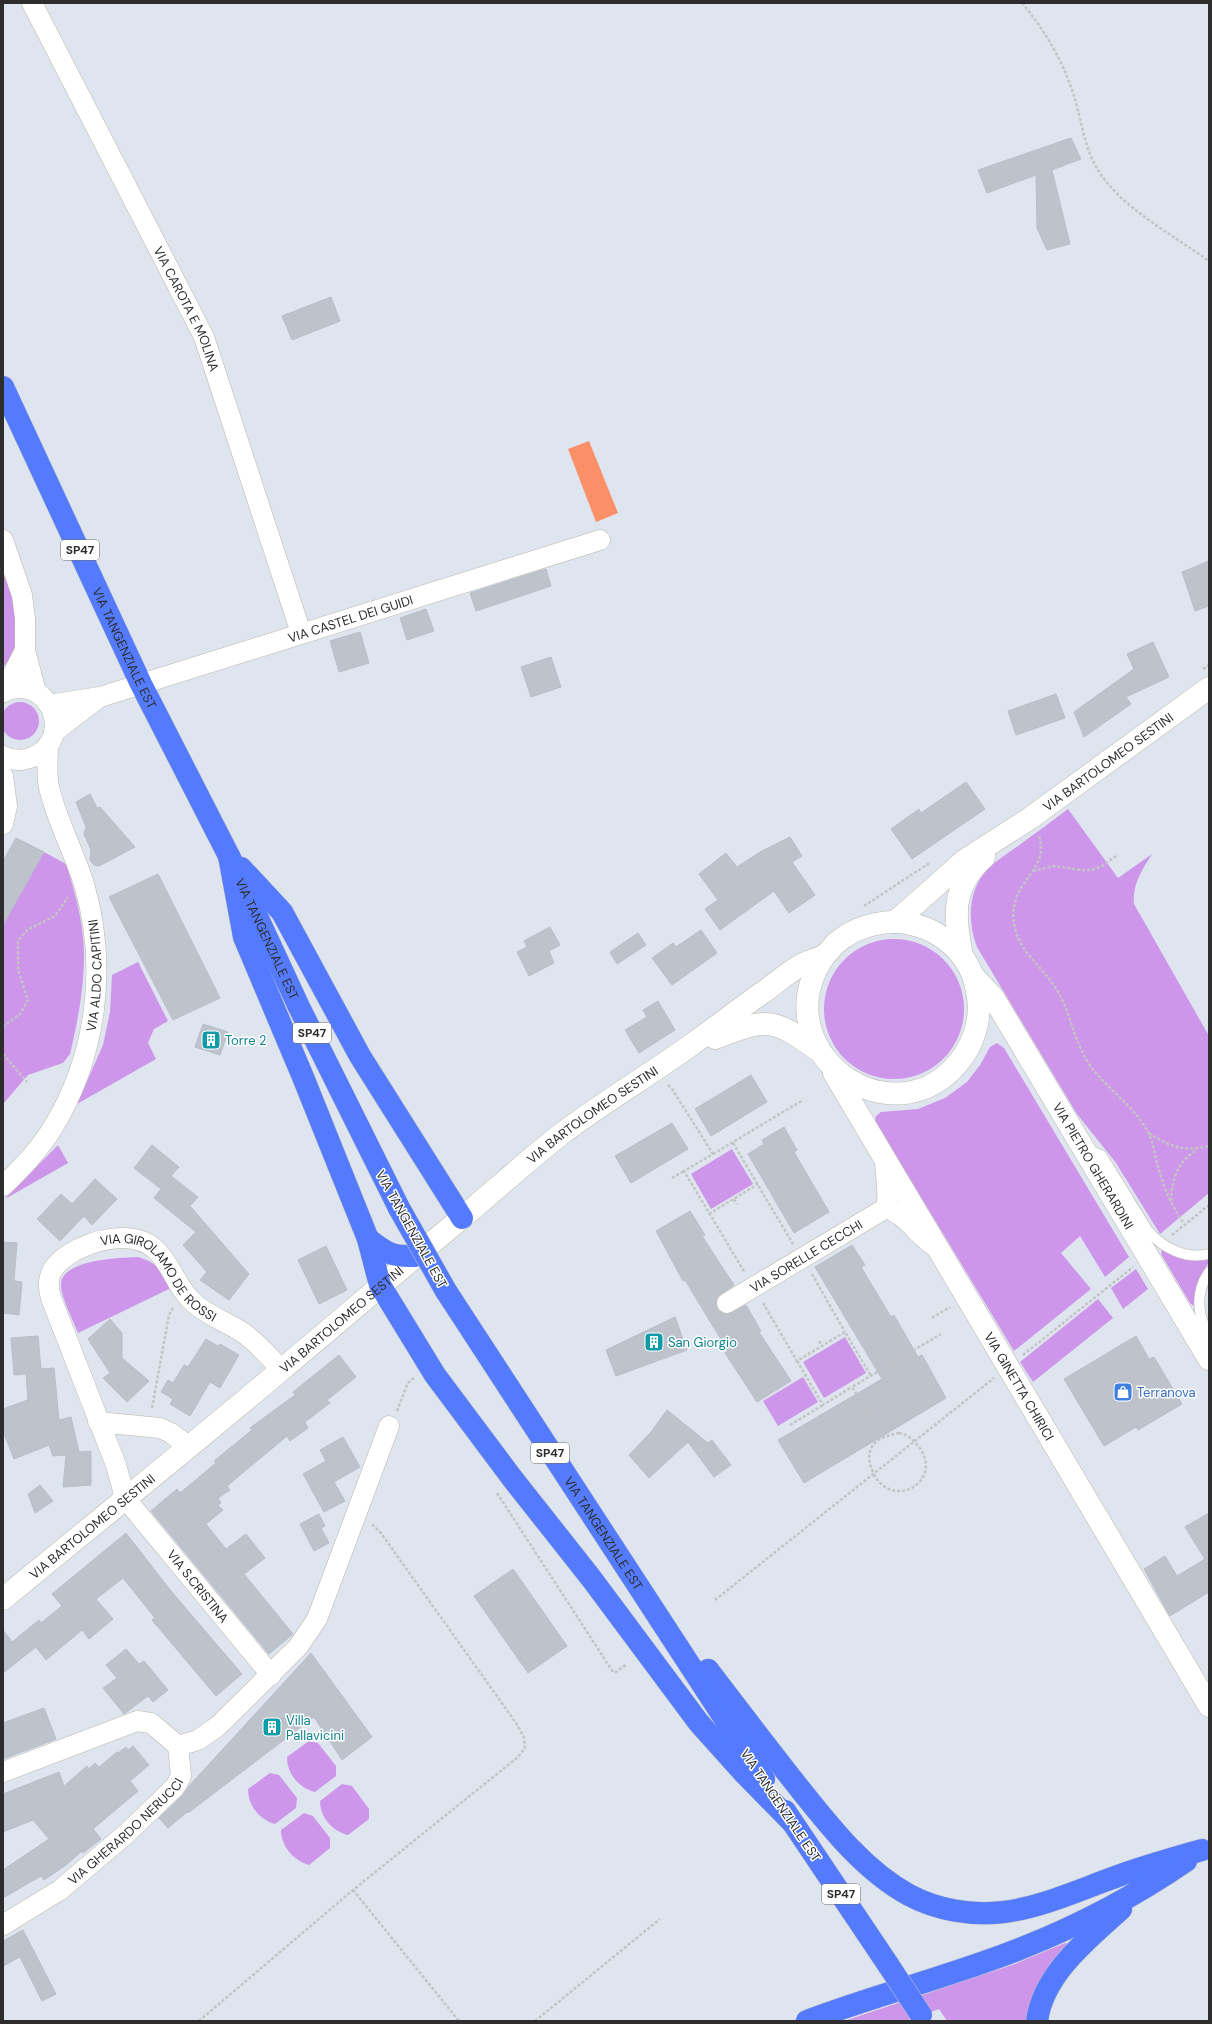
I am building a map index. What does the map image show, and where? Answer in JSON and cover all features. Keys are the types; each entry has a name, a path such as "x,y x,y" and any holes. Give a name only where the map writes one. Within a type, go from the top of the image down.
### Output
{"main road":[{"name":"VIA TANGENZIALE EST","path":"3,387 141,684 229,856 299,1007 399,1208 446,1291 654,1614 924,2019"},
{"name":"VIA BARTOLOMEO SESTINI","path":"1006,835 1203,681"},
{"path":"895,922 965,860 985,846 1006,835"},
{"path":"962,956 956,918 957,900 960,889 974,865 1006,835"},
{"path":"229,856 282,912 360,1056 462,1218"},
{"path":"229,856 244,937 303,1077 368,1239 380,1285 435,1375 512,1478 591,1578 699,1723 743,1772 792,1822"},
{"path":"686,1049 747,1025 777,1025 790,1030 854,1084 882,1092 911,1091 930,1085 942,1078 960,1061 974,1035 979,1006 974,977 962,956 949,942 933,931 915,924 895,922 879,923 856,930 836,944 825,955 811,982 808,1002 810,1027 825,1058"},
{"path":"686,1049 798,967 825,955"},
{"name":"VIA PIETRO GHERARDINI","path":"974,977 993,996 1083,1147 1154,1250 1209,1359"},
{"name":"VIA BARTOLOMEO SESTINI","path":"3,1599 282,1370 380,1285 581,1120 686,1049"},
{"name":"VIA GINETTA CHIRICI","path":"825,1058 936,1248 1209,1706"},
{"path":"368,1239 384,1251 399,1257 415,1256"},
{"path":"654,1614 698,1658 773,1755 841,1838 885,1879 908,1895 923,1902 942,1908 969,1912 1005,1912 1041,1903 1132,1870 1206,1847"},
{"path":"807,2021 1022,1948 1069,1928 1142,1890 1206,1847"},
{"path":"1037,2021 1043,2000 1051,1983 1063,1967 1101,1928 1142,1890"}],"street":[{"name":"VIA CAROTA E MOLINA","path":"32,3 204,337 301,633"},
{"path":"3,540 22,595 25,618 25,650 3,692"},
{"name":"VIA CASTEL DEI GUIDI","path":"3,692 17,688 42,698 100,697 600,540"},
{"name":"VIA ALDO CAPITINI","path":"3,1186 23,1166 52,1130 66,1103 86,1051 93,1017 97,966 93,923 83,882 51,795 48,779 54,718 42,698 25,650"},
{"name":"VIA CASTEL DEI GUIDI","path":"3,756 11,759 27,759 41,753 51,738 100,697"},
{"path":"3,776 7,806 3,824"},
{"path":"885,1159 885,1177 889,1196 886,1208 904,1218 920,1236 936,1248"},
{"name":"VIA SORELLE CECCHI","path":"727,1303 886,1208"},
{"name":"VIA GIROLAMO DE ROSSI","path":"125,1498 116,1465 98,1422 48,1287 52,1270 65,1257 81,1248 108,1240 126,1238 136,1239 149,1244 159,1253 190,1301 205,1312 233,1327 249,1338 282,1370"},
{"path":"98,1422 149,1426 166,1430 188,1446"},
{"path":"3,1772 137,1721 151,1723 178,1746 198,1740 218,1726 298,1647 317,1619 389,1426"},
{"name":"VIA S.CRISTINA","path":"125,1498 271,1675"},
{"name":"VIA GHERARDO NERUCCI","path":"3,1925 60,1890 131,1830 175,1787 181,1776 178,1746"}],"lane":[{"path":"1154,1250 1186,1255 1209,1254"},
{"path":"1209,1272 1201,1286 1199,1298 1201,1320 1209,1335"}],"path":[{"path":"1022,3 1034,16 1066,72 1093,163 1108,183 1136,211 1209,260"},
{"path":"1203,681 1209,665"},
{"path":"1037,832 1041,845 1041,855 1033,871 1016,894 1013,910 1016,932 1031,958 1055,985 1062,998 1076,1037 1089,1064 1103,1082 1127,1102 1148,1133 1165,1190 1184,1224"},
{"path":"1033,871 1054,866 1092,870 1102,866 1116,856"},
{"path":"858,910 934,860"},
{"path":"3,1027 20,1014 28,1000 18,970 17,947 20,937 34,926 55,916 67,899 83,882"},
{"path":"3,1054 27,1082"},
{"path":"666,1083 672,1089 713,1154"},
{"path":"672,1178 803,1100"},
{"path":"1148,1133 1166,1144 1197,1150"},
{"path":"733,1143 796,1250"},
{"path":"1171,1202 1172,1184 1176,1173 1186,1157 1197,1150 1209,1146"},
{"path":"684,1171 823,1405"},
{"path":"709,1214 758,1184"},
{"path":"734,1199 737,1204"},
{"path":"715,1600 874,1475 1209,1205"},
{"path":"812,1274 870,1376"},
{"path":"149,1426 169,1315 181,1289"},
{"path":"932,1318 956,1303"},
{"path":"797,1361 845,1332"},
{"path":"790,1425 941,1334"},
{"path":"819,1341 822,1346"},
{"path":"389,1426 408,1383 411,1379 419,1377"},
{"path":"852,1387 883,1437"},
{"path":"904,1434 915,1442 923,1454 926,1464 920,1483 908,1490 893,1491 884,1487 874,1475 870,1465 870,1451 876,1442 883,1437 904,1434"},
{"path":"495,1490 613,1672 616,1672 627,1664"},
{"path":"199,2021 353,1890 518,1757 526,1744 521,1730 381,1533 357,1513"},
{"path":"353,1890 459,2021"},
{"path":"535,2021 660,1919"}],"shaded area":[{"path":"589,441 618,513 596,522 568,449"},
{"path":"3,568 12,598 17,632 14,652 3,668"},
{"path":"16,702 24,702 34,707 38,714 38,728 34,735 24,740 16,740 6,735 4,732 1,725 1,717 6,707 9,705"},
{"path":"1068,809 1118,878 1152,854 1141,872 1136,884 1134,904 1209,1036 1209,1193 1160,1234 1116,1163 1077,1114 977,947 974,937 971,906 976,886 981,877 999,860"},
{"path":"44,852 66,864 82,929 84,960 82,992 77,1024 70,1054 63,1063 28,1075 3,1104 3,925"},
{"path":"901,939 921,944 944,959 959,982 963,995 963,1023 959,1036 944,1059 921,1074 908,1078 887,1079 867,1074 844,1059 829,1036 825,1023 824,1002 829,982 844,959 867,944 880,940"},
{"path":"138,962 168,1021 154,1029 148,1043 156,1059 77,1104 103,1045 110,1012 112,975"},
{"path":"997,1043 1004,1048 1129,1257 1105,1277 1080,1236 1061,1253 1091,1289 1014,1351 875,1121 876,1116 881,1112 918,1109 945,1098 967,1082 980,1065 990,1047"},
{"path":"58,1145 68,1163 5,1199"},
{"path":"732,1149 753,1184 711,1209 691,1174"},
{"path":"1162,1250 1175,1256 1209,1258 1209,1262 1199,1279 1194,1306 1190,1303 1161,1254"},
{"path":"138,1257 155,1265 171,1288 78,1333 65,1303 61,1286 63,1277 70,1270 80,1265 106,1259"},
{"path":"1136,1269 1148,1289 1123,1309 1111,1288"},
{"path":"1098,1299 1113,1318 1033,1382 1020,1362"},
{"path":"845,1337 866,1373 824,1398 803,1362"},
{"path":"803,1377 818,1402 778,1426 763,1401"},
{"path":"309,1741 318,1743 336,1766 336,1776 315,1792 299,1784 295,1779 289,1769 287,1757"},
{"path":"270,1773 279,1775 297,1798 296,1808 275,1824 264,1819 256,1811 250,1801 248,1789"},
{"path":"342,1784 352,1786 369,1809 369,1819 348,1835 332,1827 322,1812 320,1801"},
{"path":"304,1813 313,1816 330,1838 330,1848 309,1865 298,1860 289,1852 283,1842 281,1830"},
{"path":"1065,1943 1069,1944 1030,2021 947,2021 939,2009 905,2021 844,2021 1015,1964"}],"building":[{"path":"1071,138 1081,159 1052,170 1070,244 1047,250 1037,228 1036,175 987,193 978,170"},
{"path":"331,297 340,321 292,340 282,316"},
{"path":"1209,561 1209,606 1195,611 1182,572"},
{"path":"546,569 551,586 476,611 470,593"},
{"path":"426,609 434,631 407,640 400,618"},
{"path":"360,632 369,663 339,672 330,641"},
{"path":"1153,642 1169,677 1126,697 1131,704 1084,737 1074,712 1134,669 1127,654"},
{"path":"551,657 561,687 531,697 521,667"},
{"path":"1056,694 1065,718 1016,735 1008,711"},
{"path":"966,782 985,809 912,859 891,829 919,809 921,813"},
{"path":"90,794 97,808 100,807 135,847 99,866 94,865 90,860 91,850 84,834 86,827 76,802"},
{"path":"790,837 802,856 792,862 815,895 789,913 774,891 720,930 705,909 718,900 699,874 726,853 737,867 760,852"},
{"path":"16,838 44,852 3,925 3,861"},
{"path":"158,874 220,998 173,1020 109,897"},
{"path":"550,927 560,945 549,951 554,963 529,976 517,952 527,947 524,941"},
{"path":"701,930 717,953 672,985 652,958 673,943 676,947"},
{"path":"638,933 646,945 617,964 610,952"},
{"path":"658,1001 675,1030 639,1053 625,1030 647,1017 643,1010"},
{"name":"Torre 2","path":"203,1024 228,1032 220,1055 195,1047"},
{"path":"751,1075 767,1102 711,1136 695,1109"},
{"path":"672,1123 688,1149 631,1183 615,1156"},
{"path":"784,1127 797,1150 794,1152 829,1212 794,1233 748,1154 764,1144 762,1140"},
{"path":"152,1145 179,1167 171,1176 198,1197 190,1206 249,1274 229,1300 200,1280 207,1272 183,1245 196,1232 154,1198 161,1189 134,1168"},
{"path":"95,1179 117,1199 92,1225 84,1216 60,1241 37,1219 61,1194 72,1204"},
{"path":"690,1211 705,1235 702,1236 734,1285 717,1297 717,1309 722,1313 728,1314 746,1305 761,1331 759,1332 791,1381 757,1402 725,1353 728,1351 685,1280 683,1281 656,1231"},
{"path":"3,1242 17,1243 14,1281 22,1282 19,1315 3,1313"},
{"path":"852,1245 865,1265 861,1267 891,1317 894,1315 918,1357 922,1355 946,1398 804,1483 778,1440 882,1379 815,1267"},
{"path":"326,1246 347,1290 319,1304 298,1260"},
{"name":"San Giorgio","path":"675,1317 687,1350 616,1376 606,1350"},
{"path":"110,1319 122,1333 122,1358 149,1381 127,1402 103,1378 110,1373 88,1339"},
{"path":"38,1336 41,1369 54,1368 59,1420 71,1417 79,1452 91,1451 91,1485 63,1487 66,1455 53,1456 49,1445 14,1459 3,1431 3,1409 28,1400 26,1374 14,1375 11,1338"},
{"name":"Terranova","path":"1136,1336 1149,1359 1154,1357 1182,1404 1138,1430 1136,1427 1104,1446 1064,1379"},
{"path":"206,1339 218,1346 220,1344 239,1355 220,1388 210,1382 190,1416 170,1404 173,1399 161,1392 168,1380 173,1383 184,1365 188,1367"},
{"path":"339,1355 356,1377 327,1400 330,1403 305,1422 308,1428 290,1441 287,1436 227,1486 230,1490 218,1498 221,1503 218,1505 223,1510 206,1524 226,1549 246,1534 265,1558 244,1574 293,1634 269,1654 151,1511 177,1489 180,1493 216,1463 214,1461 252,1430 250,1428 295,1395 293,1392"},
{"path":"667,1410 708,1443 712,1440 731,1465 714,1477 688,1442 649,1478 629,1455 651,1432"},
{"path":"343,1437 360,1467 334,1482 345,1501 324,1512 303,1474 326,1461 320,1450"},
{"path":"40,1485 53,1501 35,1513 28,1494"},
{"path":"1209,1513 1209,1592 1170,1616 1144,1569 1165,1556 1177,1576 1205,1559 1185,1527"},
{"path":"319,1514 325,1526 321,1528 329,1543 314,1551 300,1524"},
{"path":"126,1533 171,1591 242,1674 216,1696 152,1620 155,1618 123,1578 96,1599 113,1619 89,1639 82,1630 46,1660 36,1647 3,1673 3,1630 12,1642 39,1620 41,1623 62,1606 52,1594"},
{"path":"513,1569 567,1646 528,1673 474,1596"},
{"path":"126,1649 139,1664 144,1661 168,1690 153,1702 148,1696 124,1714 103,1688 117,1678 106,1665"},
{"name":"Villa Pallavicini","path":"311,1653 372,1737 342,1760 314,1717 188,1813 187,1812 168,1828 159,1818 183,1795 189,1786"},
{"path":"44,1708 56,1739 3,1759 3,1723"},
{"path":"133,1746 149,1765 130,1781 138,1791 93,1829 101,1839 83,1853 82,1851 66,1865 44,1880 41,1876 3,1898 3,1870 49,1839 33,1820 3,1832 3,1794 59,1772 64,1786 87,1766 89,1769 95,1763 99,1767 117,1752 118,1753 126,1747 128,1750"},
{"path":"23,1930 56,1994 42,2001 20,1957 3,1966 3,1941"}],"place":[{"name":"Torre 2","path":"211,1040"},
{"name":"San Giorgio","path":"654,1342"},
{"name":"Terranova","path":"1123,1392"},
{"name":"Villa Pallavicini","path":"272,1727"}]}
